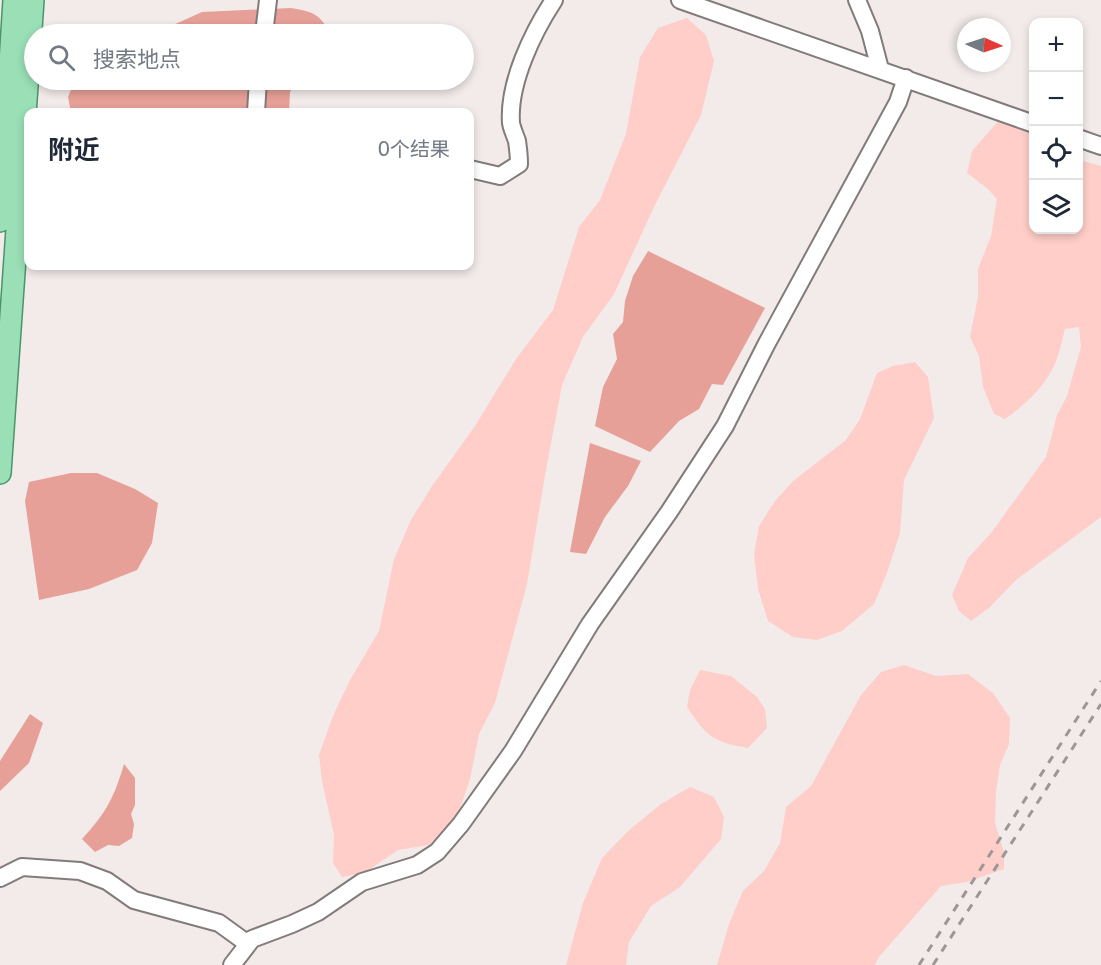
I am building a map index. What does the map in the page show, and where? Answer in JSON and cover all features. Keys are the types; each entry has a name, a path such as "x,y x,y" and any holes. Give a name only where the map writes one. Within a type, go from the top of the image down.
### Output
{"main road":[{"path":"0,221 14,0"},
{"path":"31,24 33,0"},
{"path":"25,108 27,90"},
{"path":"0,474 24,129"}],"street":[{"path":"265,24 268,0"},
{"path":"474,170 500,176 519,164 517,142 511,123 512,102 522,59 538,24 554,0"},
{"path":"680,0 1029,122"},
{"path":"857,0 870,31 880,69"},
{"path":"232,965 252,939 318,912 362,882 417,866 437,852 461,824 513,751 590,624 669,512 725,426 766,345 898,102 906,78"},
{"path":"256,108 257,90"},
{"path":"1083,140 1101,146"},
{"path":"0,878 22,867 80,871 107,881 134,900 219,923 248,944"}],"shaded area":[{"path":"291,8 316,15 324,24 175,24 202,12"},
{"path":"687,18 706,35 714,61 701,115 654,207 614,294 583,337 562,385 527,584 495,703 479,734 470,779 458,814 429,845 398,850 364,873 342,877 333,863 334,835 322,781 319,755 333,716 350,680 379,631 394,559 411,520 432,486 475,426 516,359 553,310 579,227 600,200 626,134 640,57 658,28"},
{"path":"71,90 291,90 289,108 70,108 68,97"},
{"path":"1000,119 1029,133 1029,234 1083,234 1083,161 1101,166 1101,517 1016,580 989,608 971,621 959,611 952,595 968,558 991,533 1046,457 1057,415 1067,396 1081,347 1079,327 1065,329 1054,366 1039,389 1005,419 994,414 983,387 979,356 970,337 978,297 978,269 991,236 997,199 967,173 972,151"},
{"path":"648,251 765,308 723,385 712,384 699,409 679,421 650,452 595,426 603,387 617,359 613,334 623,322 625,301 633,276"},
{"path":"915,362 928,377 934,418 904,480 900,533 874,604 842,631 817,640 793,637 768,621 758,589 754,554 759,526 775,501 793,481 846,440 860,419 877,373 893,366"},
{"path":"590,443 641,461 628,486 605,517 586,554 570,552"},
{"path":"71,473 97,473 135,489 158,503 152,543 137,570 89,589 39,600 25,501 29,482"},
{"path":"904,665 936,676 968,674 993,693 1010,718 1009,744 1000,765 996,791 995,823 1004,852 1004,869 967,882 941,886 879,957 875,965 717,965 729,924 743,891 764,871 780,843 786,807 811,786 861,695 881,672"},
{"path":"700,670 731,676 757,697 765,709 767,728 748,748 726,743 712,736 705,731 687,707 690,690"},
{"path":"30,714 43,723 29,763 0,791 0,761"},
{"path":"124,764 135,778 135,805 131,814 134,824 132,838 119,846 108,845 95,852 82,839 108,804"},
{"path":"690,787 714,797 724,817 721,839 680,887 651,906 629,942 626,965 566,965 583,903 602,858 628,831 661,804"}],"railway":[{"path":"919,965 1101,681"},
{"path":"933,965 1101,704"}]}
